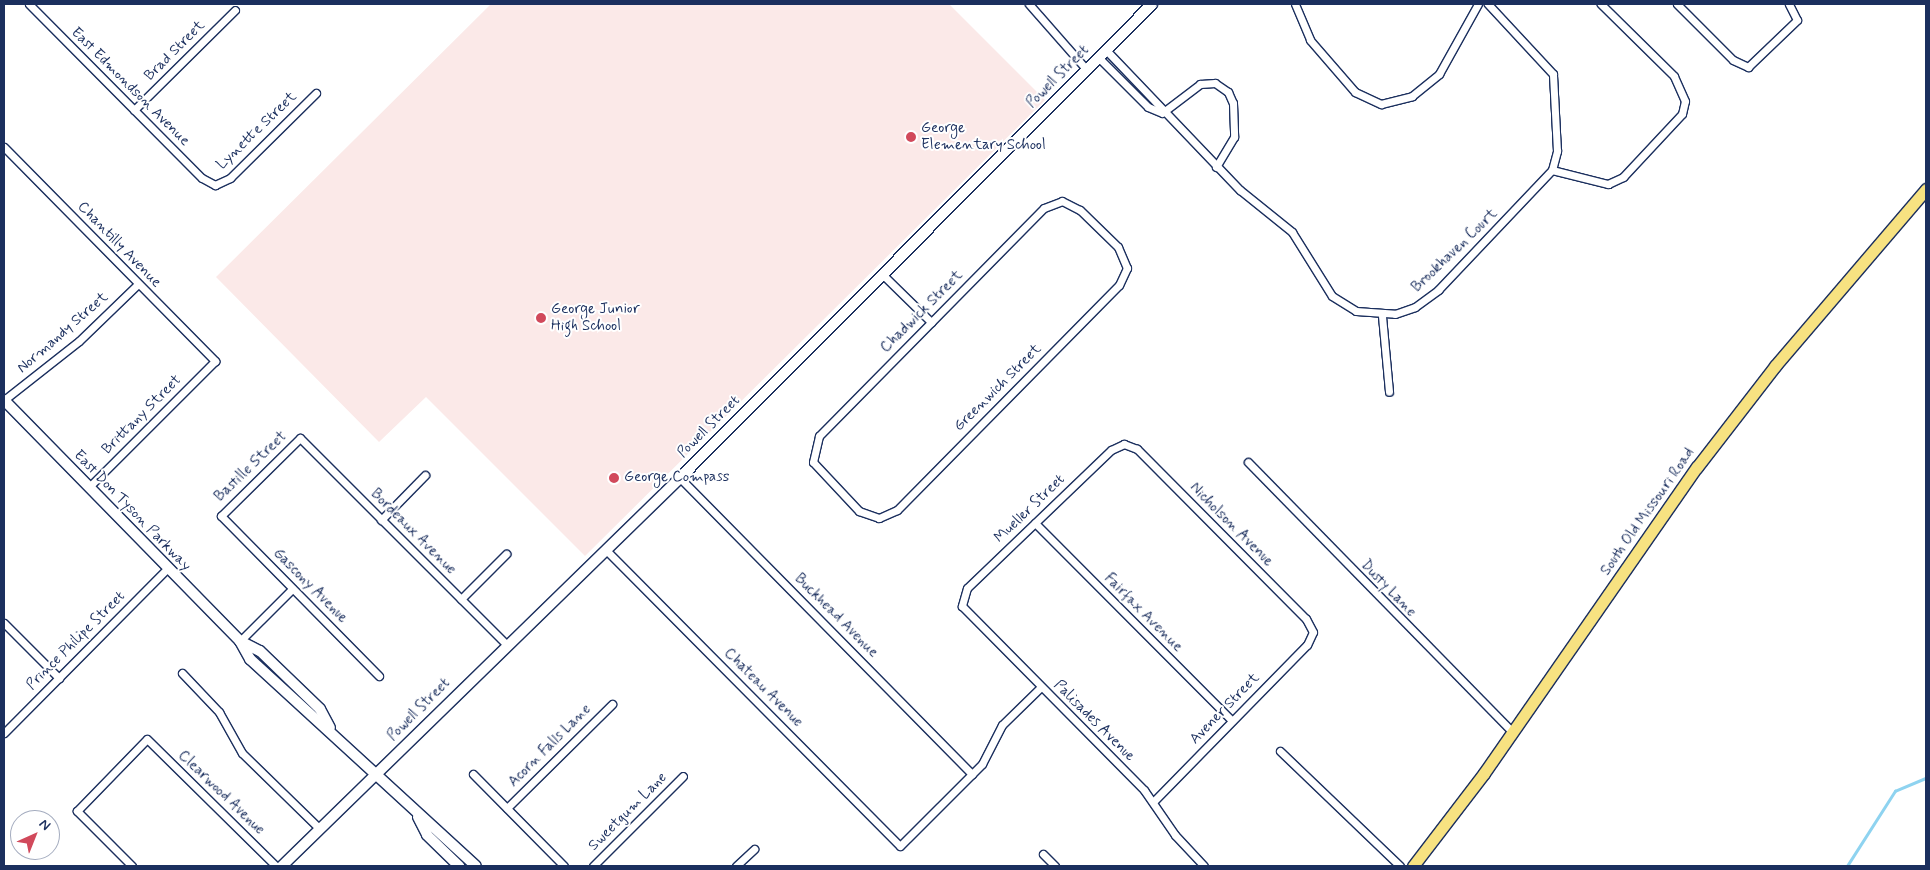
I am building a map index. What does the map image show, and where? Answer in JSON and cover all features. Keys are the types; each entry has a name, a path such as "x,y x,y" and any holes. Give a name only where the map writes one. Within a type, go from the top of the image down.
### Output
{"main road":[{"name":"South Old Missouri Road","path":"1413,866 1512,732 1697,468 1775,366 1926,190"}],"street":[{"name":"East Edmondson Avenue","path":"29,4 202,178 215,185"},
{"path":"1029,4 1087,70"},
{"name":"Powell Street","path":"282,866 506,644 680,478 1152,4"},
{"path":"1295,4 1310,40 1355,92 1381,104 1412,96 1439,74 1478,4"},
{"path":"1488,4 1553,74 1557,151 1552,170 1608,184 1623,177 1682,114 1685,101 1674,76 1601,4"},
{"path":"1677,4 1740,66 1756,63 1793,26 1798,15 1789,4"},
{"name":"Brad Street","path":"134,110 235,10"},
{"name":"Brookhaven Court","path":"1102,54 1216,166 1292,232 1332,296 1356,311 1382,316 1405,312 1426,301 1552,170"},
{"path":"1162,113 1200,84 1215,83 1228,92 1233,103 1234,137 1216,166"},
{"name":"Lynette Street","path":"215,185 230,178 316,93"},
{"name":"Chantilly Avenue","path":"4,147 215,362"},
{"name":"Chadwick Street","path":"812,453 819,436 1044,208 1062,201 1080,210 1118,247 1127,268"},
{"name":"Greenwich Street","path":"812,453 818,470 859,511 880,518 896,510 1119,285 1127,268"},
{"path":"882,274 930,322"},
{"name":"Normandy Street","path":"4,400 79,342 138,284"},
{"path":"1382,316 1389,392"},
{"name":"Brittany Street","path":"89,487 215,362"},
{"name":"East Don Tyson Parkway","path":"4,400 167,569 240,641 250,659 311,718 331,730 376,774 418,817 427,835 459,866"},
{"name":"Bastille Street","path":"221,516 300,438"},
{"name":"Bordeaux Avenue","path":"300,438 506,644"},
{"name":"Mueller Street","path":"961,600 967,588 1111,450 1124,444"},
{"name":"Nicholson Avenue","path":"1124,444 1137,449 1306,619 1313,632"},
{"name":"Dusty Lane","path":"1248,462 1512,732"},
{"path":"381,520 425,475"},
{"name":"Buckhead Avenue","path":"680,478 972,774"},
{"name":"Gascony Avenue","path":"221,516 379,676"},
{"name":"Fairfax Avenue","path":"1035,523 1232,721"},
{"name":"Chateau Avenue","path":"606,550 900,846 972,774"},
{"path":"461,599 506,554"},
{"name":"Prince Philipe Street","path":"4,733 167,569"},
{"path":"240,641 292,589"},
{"name":"Palisades Avenue","path":"961,600 966,612 1153,802 1204,866"},
{"path":"4,623 59,678"},
{"name":"Avener Street","path":"1153,802 1308,644 1313,632"},
{"path":"182,674 219,712 242,753 320,829"},
{"path":"972,774 1002,725 1041,687"},
{"name":"Acorn Falls Lane","path":"507,808 612,704"},
{"name":"Clearwood Avenue","path":"132,866 77,811 147,739 276,866"},
{"path":"1280,751 1400,866"},
{"path":"473,774 564,866"},
{"name":"Sweetgum Lane","path":"593,866 683,776"},
{"name":"East Don Tyson Parkway","path":"418,817 437,826 476,866"},
{"path":"736,866 754,849"},
{"path":"1043,854 1055,866"}],"shaded area":[{"name":"George Junior High School","path":"491,4 949,4 1045,100 585,556 426,397 379,442 216,277"}],"waterway":[{"path":"1847,866 1895,791 1926,778"}],"place":[{"name":"George Elementary School","path":"911,137"},
{"name":"George Junior High School","path":"541,318"},
{"name":"George Compass","path":"614,478"}]}
